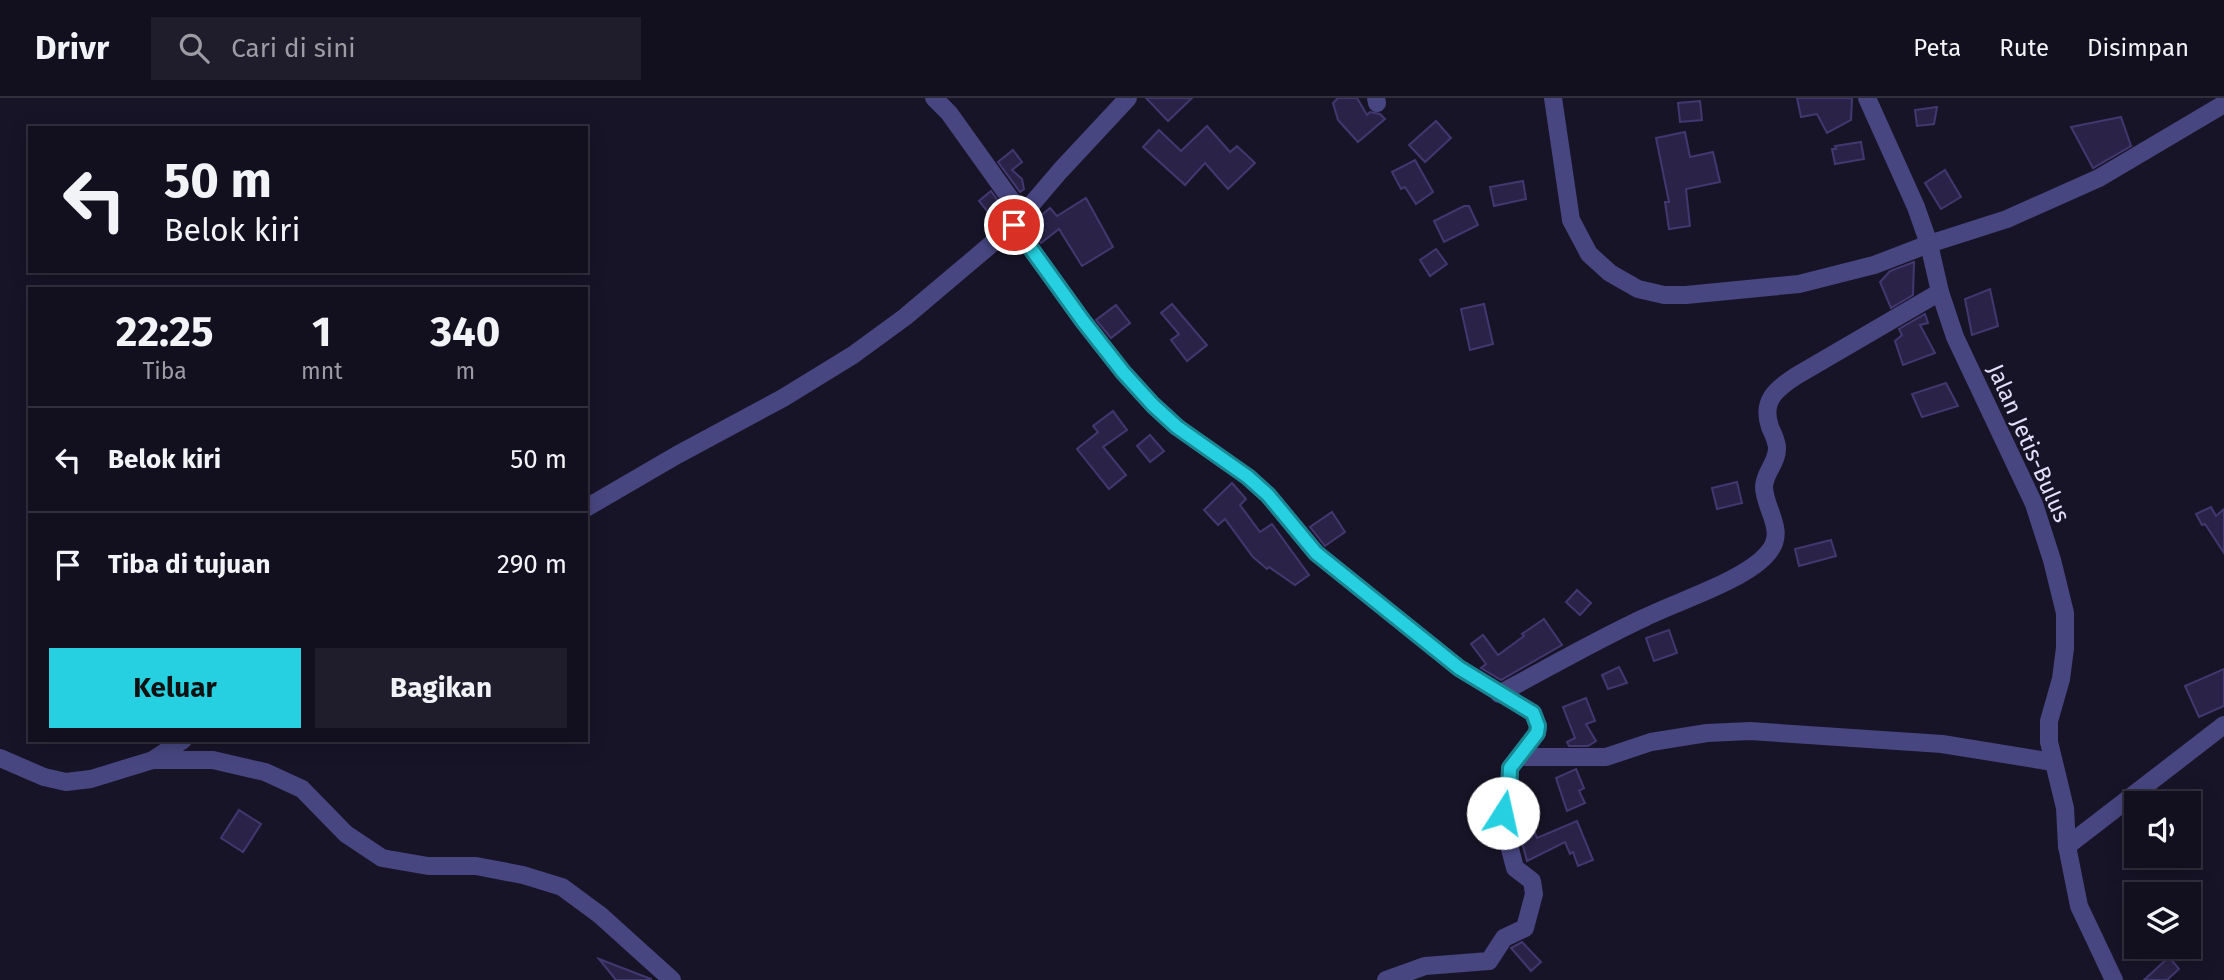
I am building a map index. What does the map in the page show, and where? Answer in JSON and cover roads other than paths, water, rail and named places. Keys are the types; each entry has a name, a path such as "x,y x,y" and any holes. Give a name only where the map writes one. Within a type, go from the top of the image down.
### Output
{"street":[{"path":"934,98 949,113 1083,321 1153,405 1268,495 1316,553 1459,668 1533,713 1538,726 1537,733 1510,768 1509,799 1503,813 1515,868 1532,881 1534,894 1525,928 1504,937 1489,961 1425,966 1386,980"},
{"path":"588,507 783,398 853,355 905,317 1018,220 1128,98"},
{"path":"1553,98 1571,220 1589,254 1610,273 1638,289 1664,295 1800,284 1874,265 2007,219 2099,178 2224,104"},
{"name":"Jalan Jetis-Bulus","path":"1867,98 1916,207 1955,337 2034,504 2052,560 2064,613 2065,648 2061,679 2049,721 2049,742 2065,808 2067,846 2079,906 2114,980"},
{"path":"1499,694 1645,617 1693,598 1760,561 1770,552 1777,537 1764,488 1777,449 1768,417 1767,404 1771,396 1796,376 1940,292"},
{"path":"2067,846 2224,725"},
{"path":"1519,757 1606,757 1674,738 1750,731 1942,744 2053,762"},
{"path":"153,761 180,742"},
{"path":"0,758 44,777 66,782 91,779 153,761 213,761 265,772 302,789 346,834 382,858 428,866 476,866 523,875 562,887 600,915 671,980"}]}
